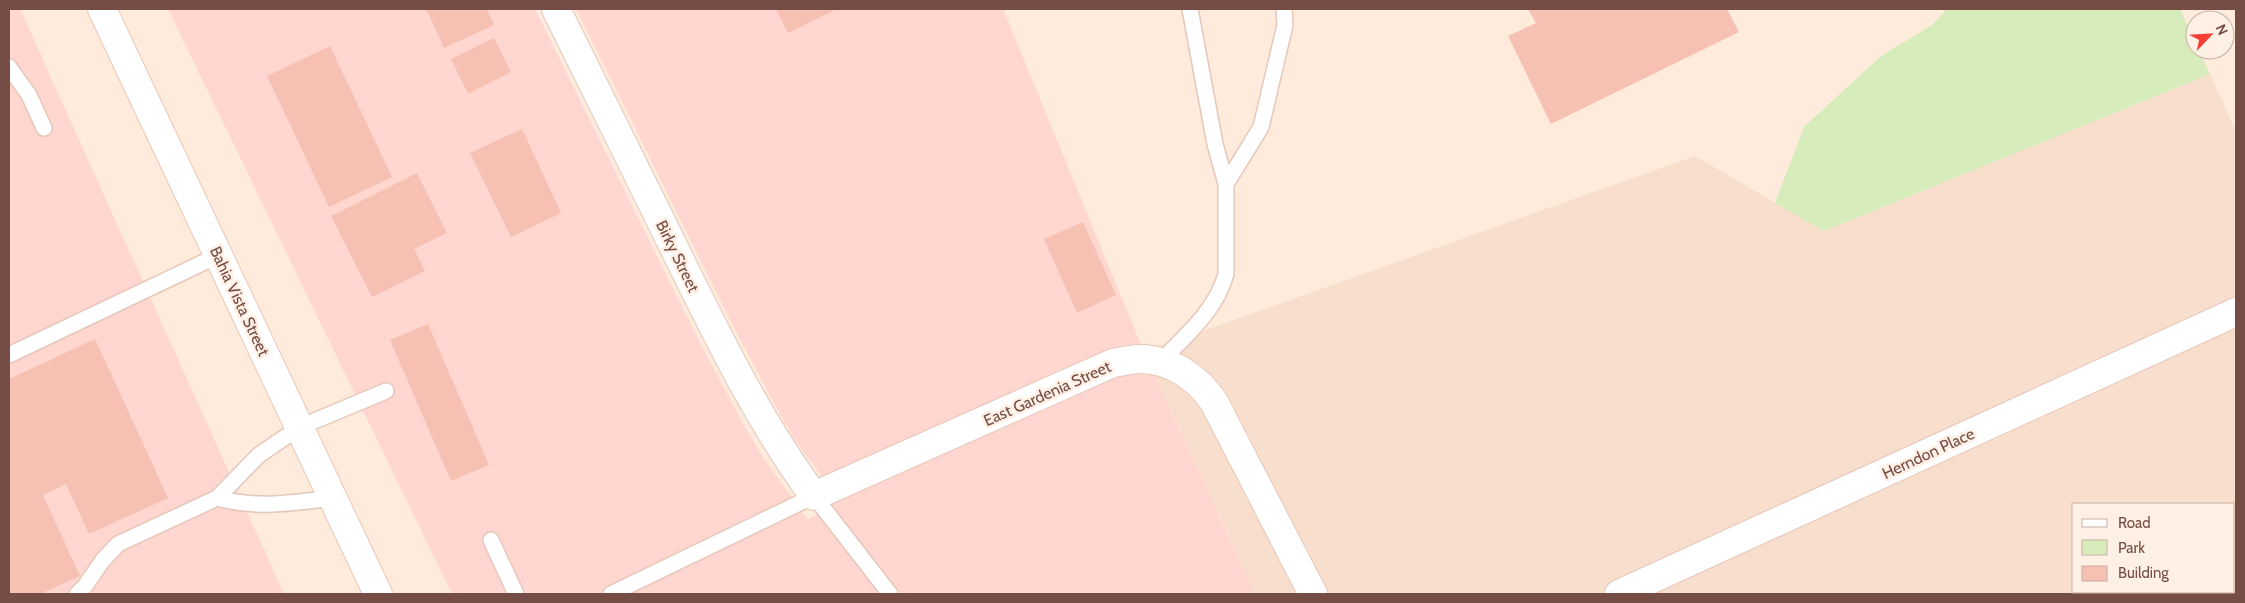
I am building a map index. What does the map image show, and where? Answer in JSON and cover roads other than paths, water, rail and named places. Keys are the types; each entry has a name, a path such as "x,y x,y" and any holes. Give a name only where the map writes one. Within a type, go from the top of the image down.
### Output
{"street":[{"name":"Bahia Vista Street","path":"102,9 378,594"},
{"name":"Birky Street","path":"556,9 714,328 760,416 780,449 814,496"},
{"name":"Herndon Place","path":"1619,594 2236,312"},
{"name":"East Gardenia Street","path":"814,496 1113,363 1141,359 1160,362 1188,374 1208,393 1313,594"}],"lane":[{"path":"1160,362 1206,313 1222,288 1226,274 1226,184 1210,116 1190,9"},
{"path":"1226,184 1261,127 1283,34 1284,9"},
{"path":"9,67 29,95 44,128"},
{"path":"9,355 219,255"},
{"path":"77,594 118,544 217,498 259,455 300,428 386,391"},
{"path":"611,594 814,496 890,594"},
{"path":"217,498 250,505 274,506 332,498"},
{"path":"491,540 516,594"}]}
